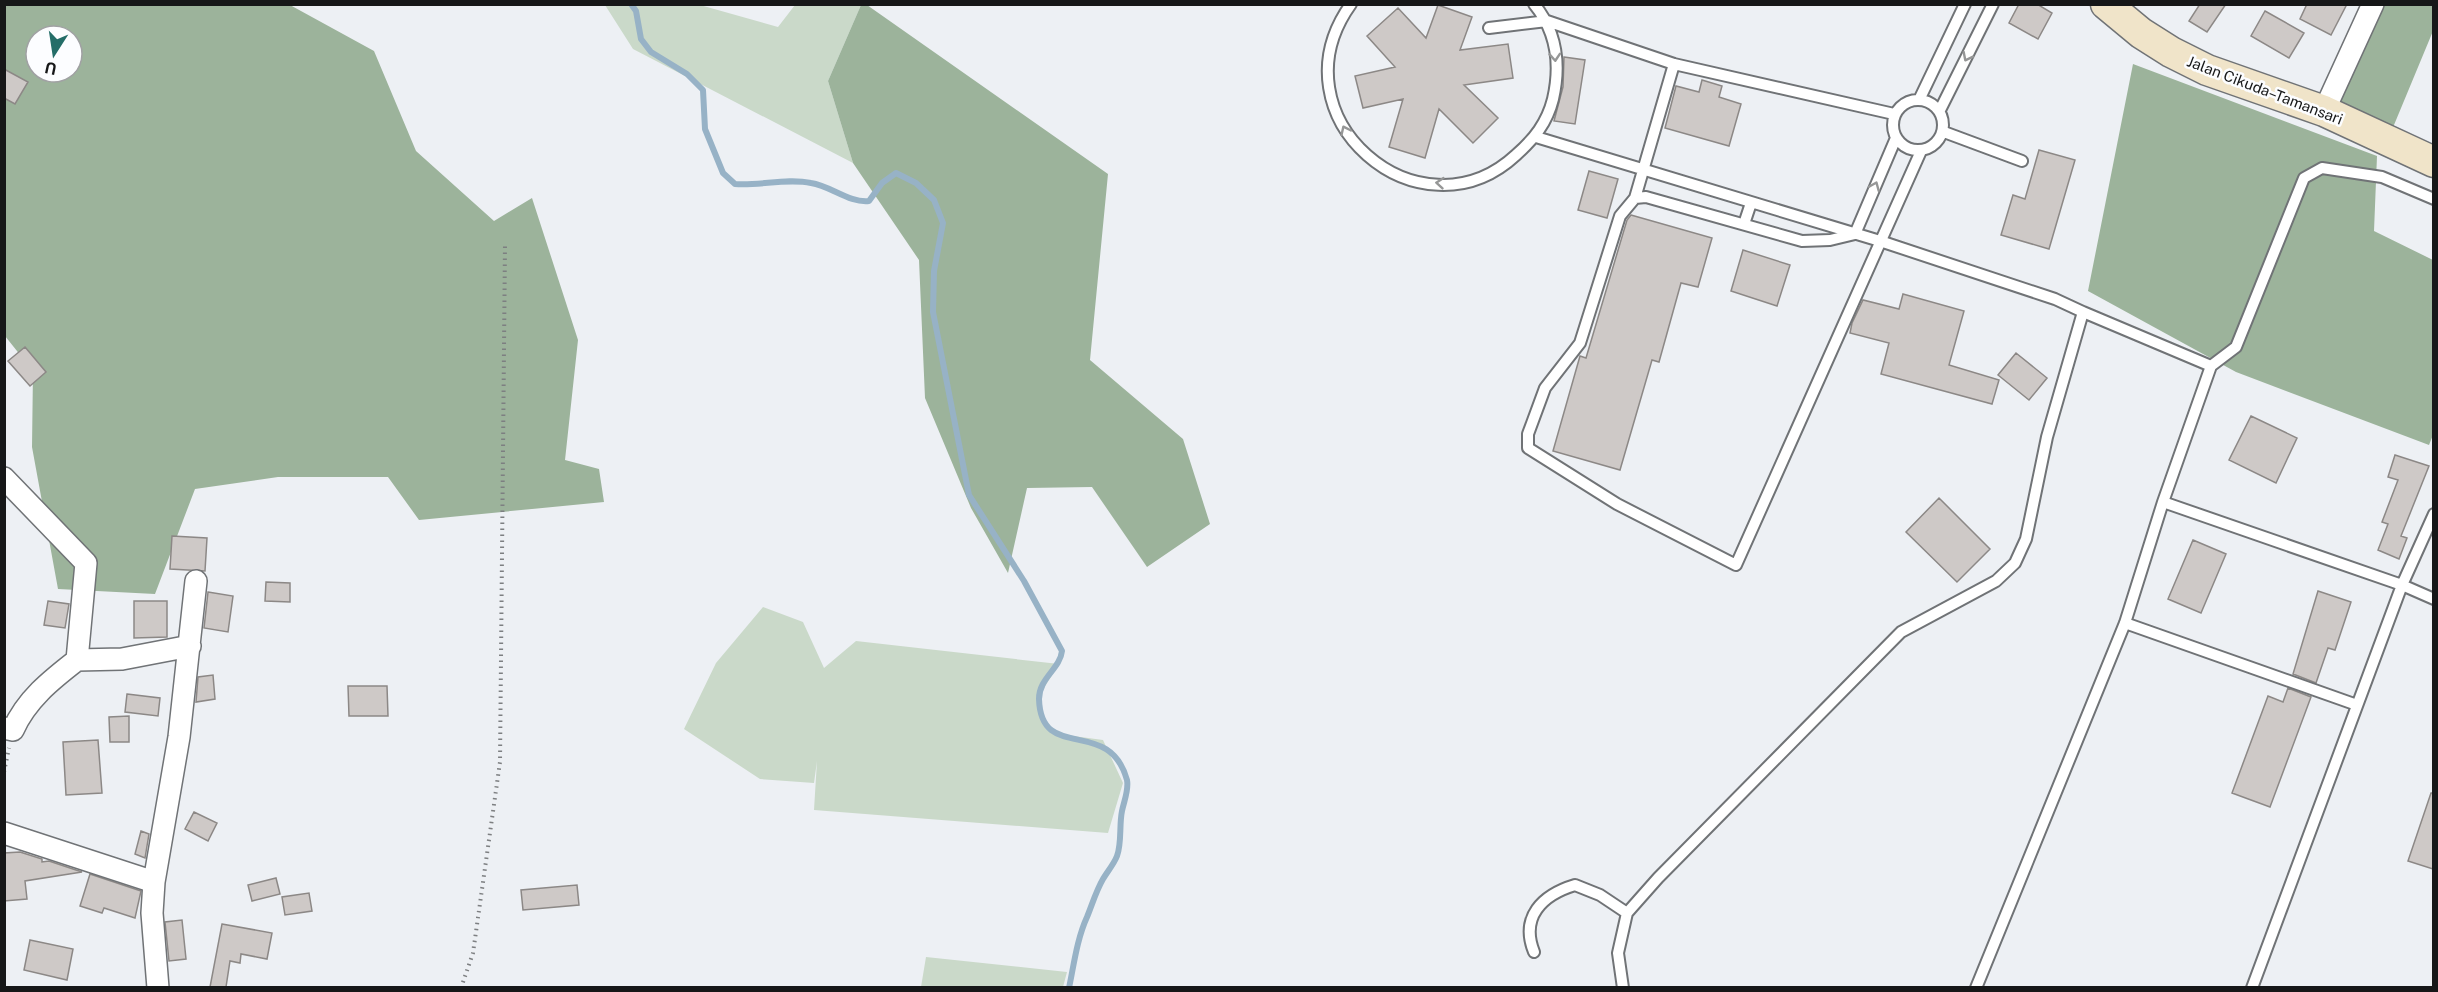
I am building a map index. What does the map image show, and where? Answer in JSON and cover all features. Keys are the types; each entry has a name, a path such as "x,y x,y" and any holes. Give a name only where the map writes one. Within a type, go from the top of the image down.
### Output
{"street":[{"name":"Jalan Cikuda–Tamansari","path":"2106,4 2141,33 2171,52 2207,70 2324,111 2433,162"},
{"path":"2324,111 2373,4"},
{"path":"4,478 86,563 77,660"},
{"path":"158,987 152,913 154,882 179,737 196,581"},
{"path":"4,728 13,730 22,710 52,679 77,660 122,659 190,646"},
{"path":"4,833 154,882"}],"lane":[{"path":"1351,4 1336,25 1326,72 1329,96 1349,139 1385,171 1407,180 1455,185 1501,169 1536,137 1550,111 1556,82 1554,35 1534,4"},
{"path":"1920,98 1965,4"},
{"path":"1944,132 1940,110 1993,4"},
{"path":"1489,28 1547,21 1674,64 1894,114"},
{"path":"1674,64 1635,198 1620,216 1580,343 1545,388 1528,435 1528,448 1617,504 1736,565 1921,151"},
{"path":"1855,234 1896,138 1894,114 1906,101 1920,98 1940,110"},
{"path":"1896,138 1911,150 1921,151 1930,148 1944,132"},
{"path":"1944,132 2022,161"},
{"path":"1536,137 1880,241 2055,299 2211,366"},
{"path":"1976,987 2125,623 2163,501 2211,366 2235,347 2304,178 2322,168 2382,177 2433,199"},
{"path":"1635,198 1646,196 1802,241 1830,240 1855,234"},
{"path":"1744,224 1751,203"},
{"path":"1623,987 1618,953 1627,913 1658,878 1901,633 1996,581 2014,563 2026,539 2047,437 2083,312"},
{"path":"2163,501 2402,585 2433,599"},
{"path":"2252,987 2402,585 2433,514"},
{"path":"2125,623 2357,705"},
{"path":"1534,952 1528,937 1531,919 1540,904 1559,890 1575,885 1600,895 1627,913"}],"path":[{"path":"461,987 473,953 500,762 505,244"}],"green space":[{"path":"4,5 290,5 374,51 416,151 494,221 532,198 578,340 565,460 599,469 604,502 419,520 388,477 278,477 195,489 155,594 58,589 32,447 33,371 5,336"},
{"path":"605,5 700,5 778,27 795,5 861,5 828,81 853,163 633,49"},
{"path":"861,5 867,5 1108,174 1090,360 1183,439 1210,524 1147,567 1092,487 1027,488 1008,573 971,508 925,398 919,260 853,163 828,81"},
{"path":"2365,5 2433,5 2433,31 2389,137 2321,110"},
{"path":"2133,64 2377,156 2374,231 2433,260 2433,435 2429,445 2236,372 2088,291"},
{"path":"763,607 803,622 824,668 856,641 1059,664 1037,699 1051,733 1103,740 1123,783 1108,833 814,810 817,761 814,783 760,779 684,729 716,663"},
{"path":"926,957 1067,972 1063,987 921,987"}],"building":[{"path":"2019,4 2037,4 2052,13 2038,39 2009,23"},
{"path":"2200,4 2226,4 2207,32 2189,21"},
{"path":"2307,4 2347,4 2331,35 2300,19"},
{"path":"1438,5 1472,17 1460,50 1508,44 1513,78 1464,85 1498,118 1473,143 1439,109 1425,158 1389,147 1403,99 1363,108 1355,76 1395,67 1367,36 1398,8 1426,38"},
{"path":"2265,11 2304,33 2289,58 2251,36"},
{"path":"1564,57 1585,60 1575,124 1554,121 1563,87"},
{"path":"4,69 24,80 24,84 27,84 15,104 4,98"},
{"path":"1702,80 1722,86 1719,97 1741,104 1729,146 1665,128 1676,86 1699,92"},
{"path":"2039,150 2075,160 2049,249 2001,235 2013,195 2025,199"},
{"path":"1589,171 1618,179 1607,218 1578,210"},
{"path":"1631,215 1712,238 1698,287 1681,283 1659,362 1652,360 1620,470 1553,451 1580,356 1586,358 1627,220"},
{"path":"1743,250 1790,265 1777,306 1731,291"},
{"path":"1903,294 1964,311 1949,365 1999,380 1992,404 1881,374 1889,343 1850,333 1852,323 1863,300 1899,309"},
{"path":"25,347 46,372 30,386 8,361"},
{"path":"2016,353 2047,378 2029,400 1998,375"},
{"path":"2251,416 2297,438 2276,483 2229,460"},
{"path":"2395,455 2429,466 2401,536 2407,538 2399,559 2378,550 2388,524 2382,522 2398,480 2388,477"},
{"path":"1939,498 1990,549 1957,582 1906,532"},
{"path":"172,536 207,538 205,571 170,569"},
{"path":"2193,540 2226,554 2201,613 2168,599"},
{"path":"266,582 290,583 290,602 265,601"},
{"path":"2318,591 2351,602 2335,650 2328,648 2316,683 2293,674"},
{"path":"208,592 233,596 228,632 204,628"},
{"path":"48,601 69,604 65,628 44,625"},
{"path":"134,601 167,601 167,637 134,638"},
{"path":"213,675 215,699 196,702 198,677"},
{"path":"348,686 387,686 388,716 349,716"},
{"path":"2288,688 2311,697 2270,807 2232,793 2268,696 2283,702"},
{"path":"127,694 160,698 158,716 125,712"},
{"path":"129,716 129,742 110,742 109,717"},
{"path":"98,740 102,793 66,795 63,742"},
{"path":"2431,793 2433,793 2433,869 2408,861"},
{"path":"194,812 217,823 208,841 185,829"},
{"path":"141,831 149,834 145,858 135,854"},
{"path":"20,852 42,859 42,862 49,861 82,872 25,881 27,899 4,901 4,853"},
{"path":"90,874 141,891 135,918 104,908 102,913 80,906"},
{"path":"276,878 280,894 252,901 248,885"},
{"path":"577,885 579,905 523,910 521,890"},
{"path":"309,893 312,911 285,915 282,897"},
{"path":"182,920 186,959 169,961 165,922"},
{"path":"222,924 272,933 267,959 241,954 240,963 230,961 226,987 210,987"},
{"path":"30,940 73,949 67,980 24,970"}],"waterway":[{"path":"631,4 636,11 641,39 651,52 687,74 703,90 705,129 723,173 735,184 802,182 818,185 854,199 869,201 882,183 896,173 916,183 934,200 943,223 934,271 933,312 969,495 1024,581 1062,651 1058,663 1042,685 1040,692 1043,718 1051,730 1063,736 1106,749 1118,761 1127,780 1127,792 1121,816 1119,851 1098,888 1084,925 1069,988"}]}
